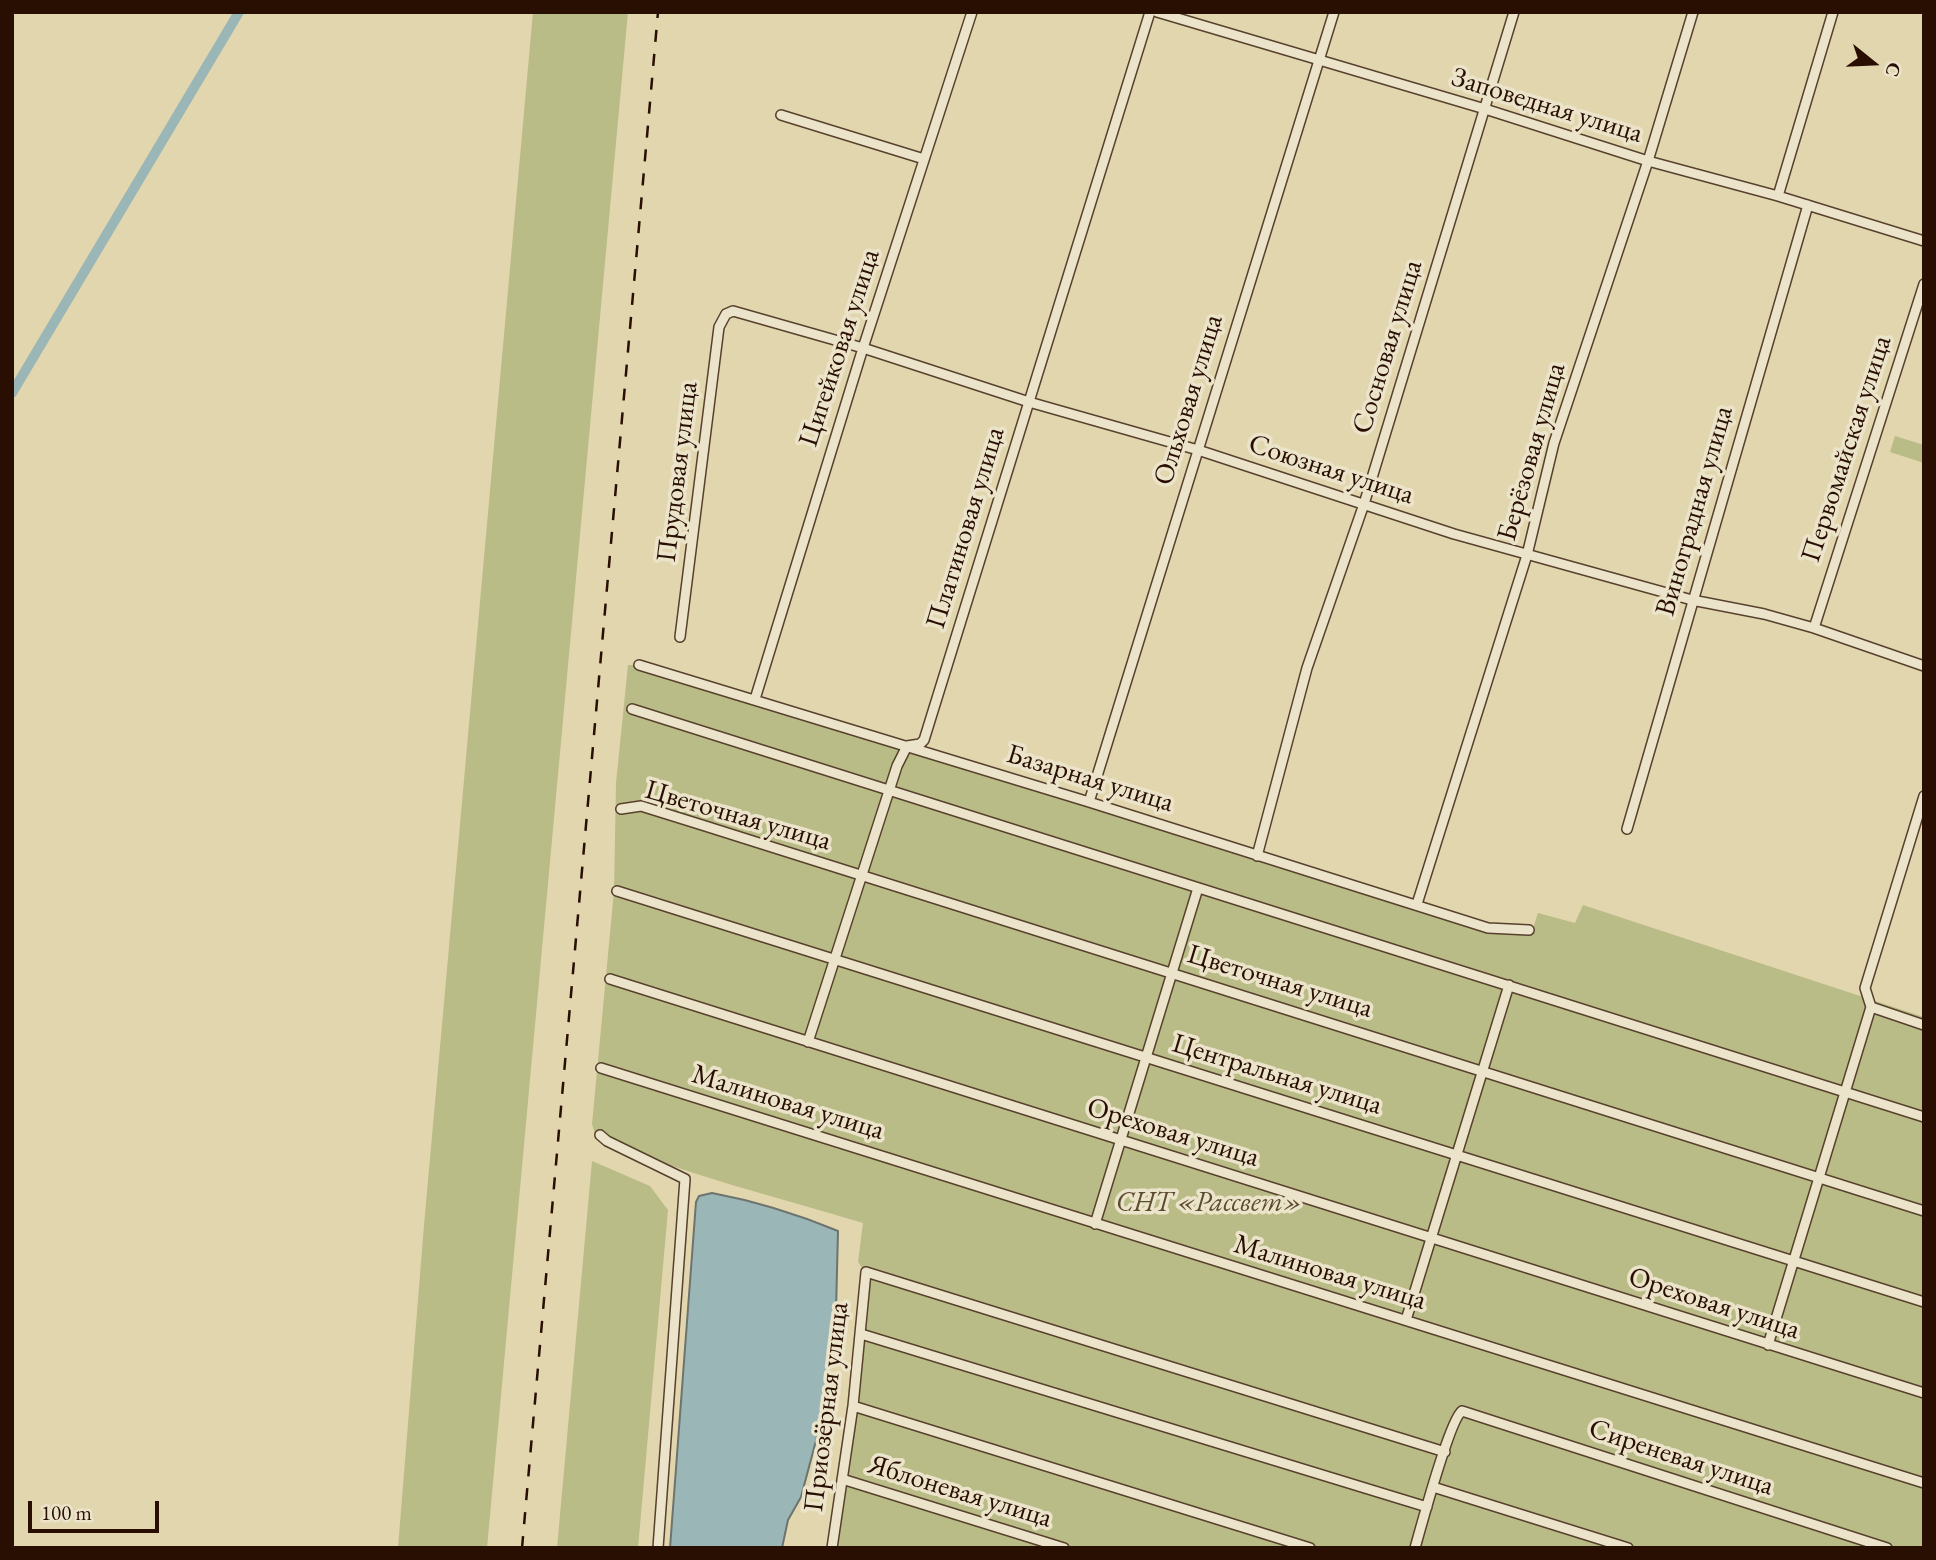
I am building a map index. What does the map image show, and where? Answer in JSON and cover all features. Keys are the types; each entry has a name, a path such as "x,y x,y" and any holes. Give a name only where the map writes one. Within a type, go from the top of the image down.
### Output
{"street":[{"name":"Цигейковая улица","path":"755,699 863,348 972,12"},
{"name":"Платиновая улица","path":"808,1042 888,790 907,746 920,744 924,740 1150,12"},
{"name":"Заповедная улица","path":"1157,12 1485,108 1648,161 1778,196 1924,241"},
{"name":"Ольховая улица","path":"1089,802 1334,12"},
{"name":"Сосновая улица","path":"1257,856 1307,668 1364,505 1514,12"},
{"name":"Берёзовая улица","path":"1417,904 1527,555 1554,443 1648,161 1693,12"},
{"path":"1778,196 1833,12"},
{"path":"781,115 925,159"},
{"name":"Виноградная улица","path":"1627,829 1808,205"},
{"name":"Первомайская улица","path":"1814,628 1924,284"},
{"name":"Союзная улица","path":"726,314 733,311 863,348 1029,402 1198,450 1447,532 1692,600 1764,614 1814,628 1924,666"},
{"name":"Прудовая улица","path":"680,638 719,327 726,314"},
{"name":"Базарная улица","path":"639,665 1089,802 1488,928 1528,930"},
{"path":"632,709 1924,1117"},
{"path":"1768,1345 1871,1007 1865,988 1924,796"},
{"name":"Цветочная улица","path":"621,809 641,806 1924,1211"},
{"path":"1095,1224 1198,888"},
{"name":"Центральная улица","path":"617,891 1924,1301"},
{"name":"Ореховая улица","path":"610,979 1924,1393"},
{"path":"1406,1320 1509,985"},
{"path":"1871,1007 1924,1025"},
{"name":"Малиновая улица","path":"601,1068 1924,1483"},
{"path":"600,1135 607,1141 685,1179 658,1548"},
{"name":"Приозёрная улица","path":"832,1548 853,1406 866,1272 1445,1452"},
{"path":"861,1335 1427,1507"},
{"path":"853,1406 1310,1548"},
{"name":"Сиреневая улица","path":"1445,1452 1454,1420 1462,1411 1887,1548"},
{"path":"1415,1548 1445,1452"},
{"name":"Яблоневая улица","path":"842,1479 1064,1548"},
{"path":"1433,1486 1628,1548"}],"green space":[{"path":"533,12 628,12 487,1548 398,1548 424,1225"},
{"path":"1895,436 1924,445 1924,463 1890,452"},
{"name":"СНТ «Рассвет»","path":"628,665 639,665 1488,928 1532,931 1538,913 1575,923 1583,905 1924,1017 1924,1548 832,1548 866,1273 858,1262 863,1223 633,1153 601,1141 592,1124 614,891 616,783"},
{"path":"592,1161 650,1186 668,1210 638,1548 557,1548"}],"water":[{"path":"712,1193 776,1209 838,1231 836,1311 822,1418 801,1497 788,1520 782,1548 670,1548 696,1202 699,1196"}],"waterway":[{"path":"12,393 239,12"}],"railway":[{"path":"522,1548 658,12"}]}
